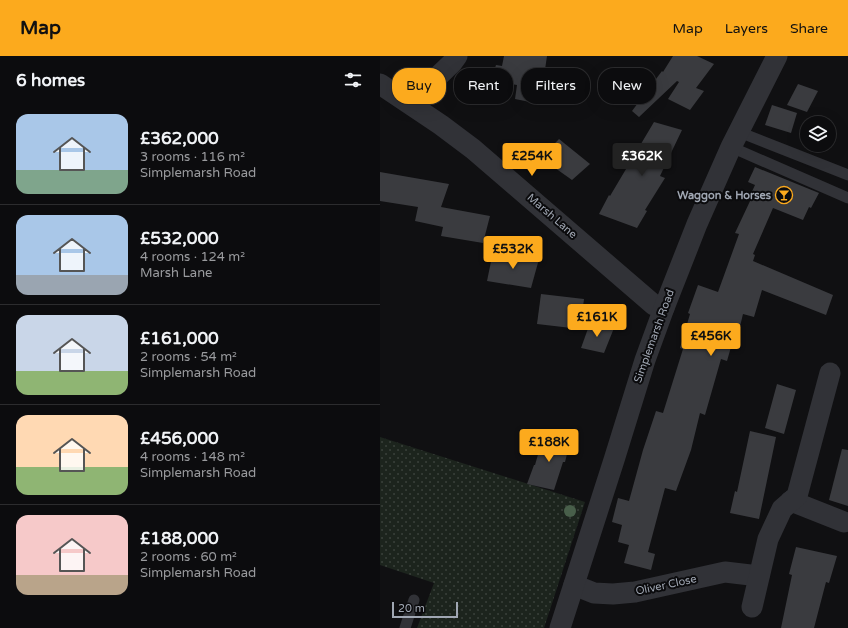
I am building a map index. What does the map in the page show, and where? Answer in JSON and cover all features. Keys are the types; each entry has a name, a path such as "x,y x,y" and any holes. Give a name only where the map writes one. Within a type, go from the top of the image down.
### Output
{"street":[{"path":"446,69 457,56"},
{"name":"Simplemarsh Road","path":"560,628 645,360 664,308 697,224 735,140 777,56"},
{"name":"Marsh Lane","path":"380,84 392,92"},
{"name":"Marsh Lane","path":"411,104 473,149 654,304 664,308"},
{"path":"752,607 768,539 782,509 797,496 830,373"},
{"path":"791,501 844,522"},
{"name":"Oliver Close","path":"574,585 594,593 613,594 635,592 725,572 759,576"}],"lane":[{"path":"735,140 848,174"},
{"path":"735,140 848,198"},
{"path":"405,628 414,600"}],"shaded area":[{"path":"380,437 585,502 544,628 417,628 434,583 380,565"}],"building":[{"path":"504,56 547,56 545,68 521,68 521,100 515,99 517,85 513,84 513,68 495,68 496,65 502,66"},
{"path":"673,56 697,56 714,64 696,88 704,91 690,110 668,99 679,82 677,81 656,101 656,79 662,71 663,72"},
{"path":"798,84 818,91 807,112 787,105"},
{"path":"637,104 653,104 639,117 632,111"},
{"path":"772,105 797,113 791,133 765,125"},
{"path":"654,122 682,130 660,176 665,178 645,210 647,211 637,228 599,214"},
{"path":"559,139 590,164 572,180 541,158"},
{"path":"755,167 819,193 811,208 809,207 803,220 773,208 753,254 755,255 753,261 833,295 826,315 762,290 754,317 743,314 735,347 731,347 727,361 721,359 705,415 700,413 691,450 676,491 665,488 648,552 655,554 651,570 624,563 629,545 618,542 622,525 612,522 618,498 629,501 643,450 656,411 663,413 683,349 680,348 690,314 688,313 698,285 718,292 739,234 735,233 751,199 749,198 755,185 748,182"},
{"path":"380,172 449,184 441,207 490,216 483,243 441,236 443,227 415,221 418,207 380,201"},
{"path":"493,252 539,259 531,288 487,281"},
{"path":"541,294 584,299 580,329 537,324"},
{"path":"590,323 614,328 604,353 581,348"},
{"path":"777,384 796,390 784,434 765,428"},
{"path":"750,431 776,437 759,519 730,513 735,491 737,492"},
{"path":"543,437 570,442 565,462 563,462 554,490 527,484 535,465"},
{"path":"842,449 848,450 848,506 829,500"},
{"path":"796,547 837,556 829,583 826,582 814,628 781,628 792,575 789,574"}],"place":[{"name":"Waggon & Horses","path":"784,195"}]}
